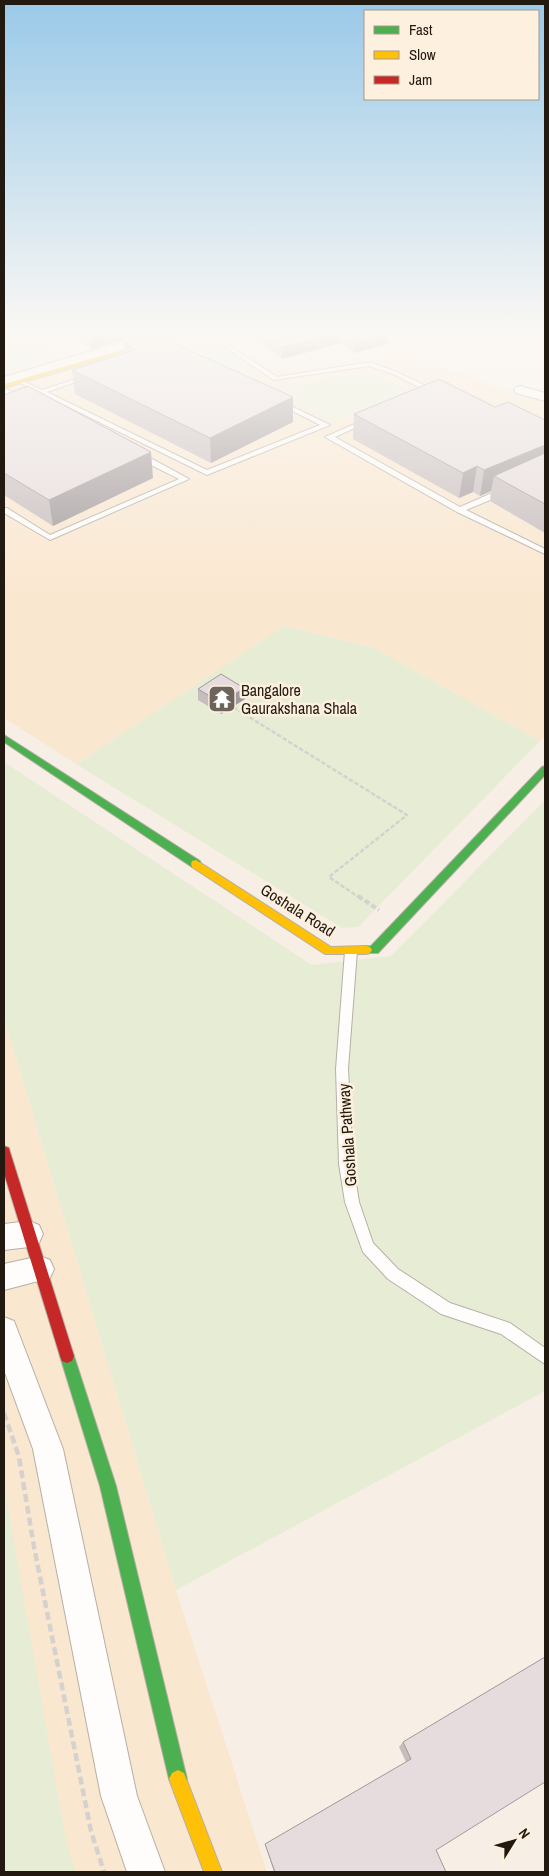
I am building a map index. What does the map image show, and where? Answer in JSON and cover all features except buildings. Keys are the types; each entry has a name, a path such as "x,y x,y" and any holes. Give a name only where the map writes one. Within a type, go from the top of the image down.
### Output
{"street":[{"name":"Goshala Road","path":"4,738 329,951 374,950 545,769"},
{"path":"4,1152 17,1236 40,1269 108,1486 177,1777 213,1872"},
{"path":"4,1277 40,1269"},
{"path":"4,1331 48,1449 120,1796 146,1872"}],"lane":[{"path":"98,420 207,473 326,425 315,420"},
{"path":"368,420 328,437 460,510 545,552"},
{"path":"4,510 50,538 185,478 133,453"},
{"path":"460,510 511,487"},
{"name":"Goshala Pathway","path":"351,951 342,1068 346,1164 352,1202 368,1247 393,1274 446,1309 505,1328 545,1357"}],"path":[{"path":"233,707 407,815 330,877 398,923"},
{"path":"4,1413 19,1457 34,1547 91,1831 104,1872"}],"shaded area":[{"path":"4,420 545,420 545,736 540,741 374,648 284,626 76,764 4,718"},
{"path":"4,1018 176,1590 267,1872 4,1872"}],"green space":[{"path":"284,626 374,648 540,741 358,927 342,928 76,764"},
{"path":"4,762 312,965 391,956 545,800 545,1391 176,1590 4,1018"},
{"path":"4,1484 66,1841 76,1872 4,1872"}],"traffic: fast":[{"path":"4,738 196,864"},
{"path":"366,950 374,950 545,769"},
{"path":"67,1356 108,1486 178,1779"}],"traffic: slow":[{"path":"196,864 329,951 366,950"},
{"path":"178,1779 213,1872"}],"traffic: jam":[{"path":"4,1152 67,1356"}],"place":[{"name":"Bangalore Gaurakshana Shala","path":"222,699"}]}
